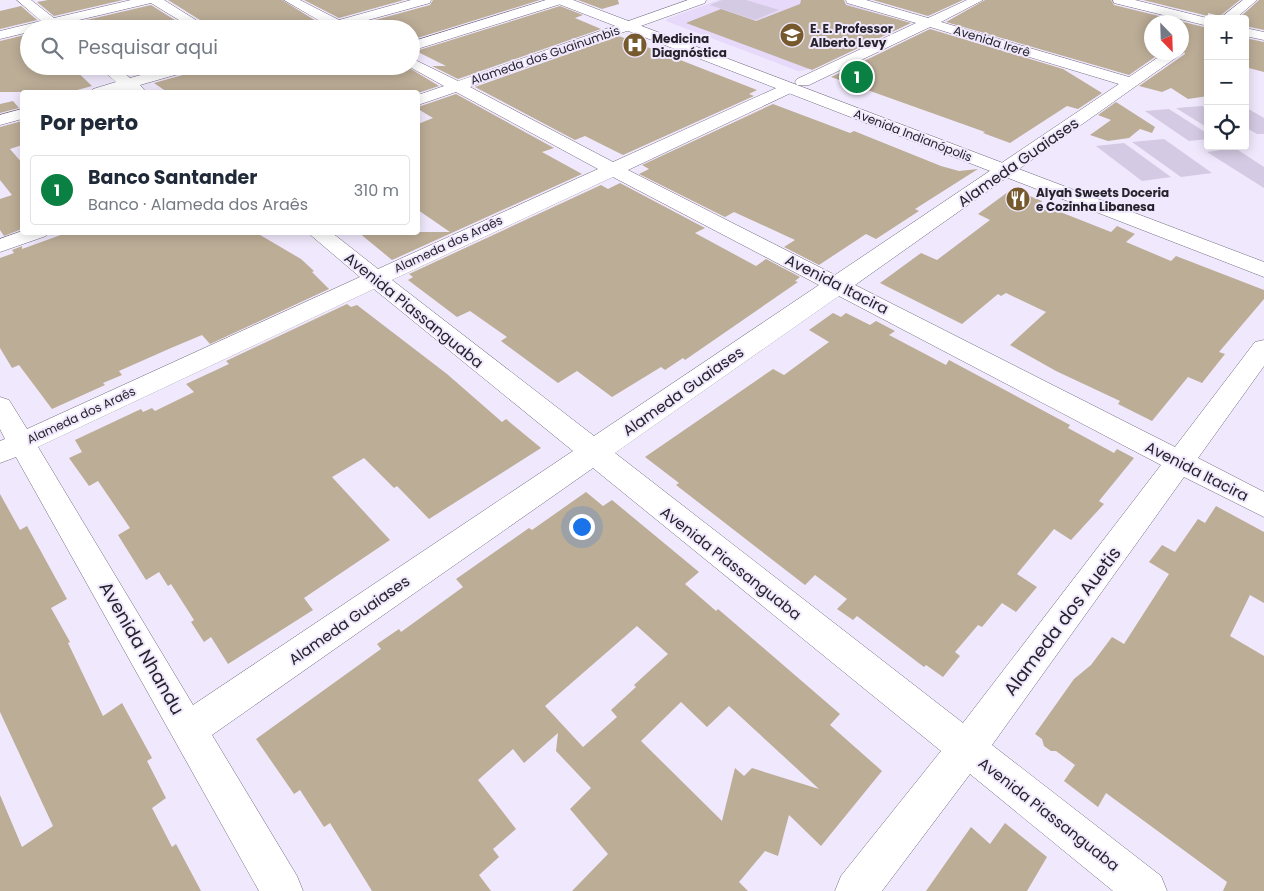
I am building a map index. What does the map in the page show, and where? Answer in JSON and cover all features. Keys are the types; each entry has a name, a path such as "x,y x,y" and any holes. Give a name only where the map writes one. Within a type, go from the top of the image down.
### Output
{"street":[{"path":"23,0 48,20"},
{"path":"77,20 148,0"},
{"path":"155,0 189,20"},
{"path":"290,0 329,20"},
{"path":"364,20 425,0"},
{"path":"420,44 560,0"},
{"name":"Avenida Indianópolis","path":"560,0 635,24 1012,167 1264,270"},
{"name":"Avenida Indianópolis","path":"585,0 635,24"},
{"name":"Alameda dos Guainumbis","path":"420,99 700,0"},
{"name":"Avenida Irerê","path":"852,0 1131,83"},
{"name":"Alameda dos Araês","path":"11,448 977,0"},
{"path":"1119,0 1204,21"},
{"path":"1231,15 1251,0"},
{"path":"0,35 20,32"},
{"path":"1249,33 1264,36"},
{"name":"Alameda Guaiases","path":"190,729 1166,60"},
{"name":"Avenida Itacira","path":"420,67 612,169 1264,505"},
{"path":"116,75 133,88"},
{"path":"116,90 133,88 167,75"},
{"path":"0,120 20,115"},
{"name":"Avenida Indianópolis","path":"1012,167 1264,254"},
{"path":"0,246 31,235"},
{"name":"Avenida Piassanguaba","path":"321,235 592,453 1146,891"},
{"name":"Alameda dos Auetis","path":"856,891 966,749 1264,348"},
{"name":"Avenida Nhandu","path":"0,406 11,448 190,729 282,891"}],"shaded area":[{"name":"E. E. Professor Alberto Levy","path":"719,0 836,0 906,22 905,25 806,70 798,71 666,21"},
{"path":"722,0 746,0 779,10 755,20 710,5"},
{"path":"1204,107 1204,126 1176,108"},
{"path":"1169,109 1204,131 1204,139 1189,141 1145,111"},
{"path":"1249,109 1264,118 1264,134 1257,134 1249,129"},
{"path":"1164,139 1212,173 1181,177 1132,142"},
{"path":"1124,143 1171,177 1142,181 1096,146"},
{"path":"1238,150 1264,167 1264,188 1207,152"}],"building":[{"path":"48,0 123,0 54,16 37,2"},
{"path":"168,0 282,0 314,20 200,20"},
{"path":"304,0 404,0 339,18"},
{"path":"433,0 540,0 420,37 420,20 375,20 430,5"},
{"path":"578,0 618,0 619,4 602,9"},
{"name":"E. E. Professor Alberto Levy","path":"801,0 844,0 846,5 911,23 812,70 686,23 721,9 756,21 800,4"},
{"path":"873,0 963,0 928,16"},
{"path":"985,0 1111,0 1114,5 1155,15 1144,15 1144,60 1151,60 1129,75 946,22"},
{"path":"1143,0 1240,0 1221,15 1208,13 1208,15"},
{"path":"1259,0 1264,0 1264,30 1249,27 1249,15 1242,15"},
{"path":"151,5 175,20 86,20"},
{"path":"21,6 37,20 20,20 20,24 0,29 0,11"},
{"path":"560,6 583,15 575,18 601,29 458,79 432,66 446,66 420,53 420,50"},
{"path":"1189,23 1204,27 1204,97 1188,99 1171,88 1162,92 1139,86 1176,60 1189,60"},
{"path":"930,29 1063,69 1102,93 1078,109 1067,106 1010,143 983,133 985,132 831,77"},
{"path":"20,36 20,75 80,75 92,86 77,90 0,92 0,41"},
{"path":"619,36 757,90 749,94 754,96 623,155 585,136 575,140 475,87"},
{"path":"1249,39 1264,42 1264,72 1249,68"},
{"path":"420,74 439,86 420,92 420,90 164,90 154,83 183,75"},
{"path":"456,94 554,148 542,152 582,174 392,260 362,235 420,235 420,232 450,232 420,211 420,123 433,118 420,110 420,106"},
{"path":"13,101 19,108 0,113 0,104"},
{"path":"1116,102 1155,127 1152,133 1140,129 1129,138 1108,141 1090,135 1111,120 1098,115"},
{"path":"773,104 850,133 854,131 941,166 959,171 978,169 915,209 919,211 876,239 866,234 819,265 784,247 795,240 734,212 725,217 639,174 649,169 642,165"},
{"path":"20,122 20,146 10,149 20,161 20,230 4,236 0,230 0,199 12,195 0,180 0,127"},
{"path":"620,183 705,228 695,233 756,266 766,259 800,277 795,281 798,282 685,360 683,358 665,370 661,367 612,397 577,371 558,383 501,341 507,337 470,311 457,317 408,280 413,277 409,274 601,185 608,189"},
{"path":"1012,189 1042,201 1040,204 1111,232 1117,226 1135,234 1126,242 1171,261 1176,256 1264,290 1264,299 1219,352 1225,354 1202,383 1188,377 1152,421 1118,404 1120,401 1056,371 1010,345 1046,312 1006,293 1001,296 998,294 962,324 880,283 921,253 937,260 990,220 978,214"},
{"path":"61,235 260,235 301,259 329,289 210,344 202,335 171,348 119,371 122,375 103,383 105,385 52,409 19,365 12,368 0,348 0,258 14,253 12,250 22,246 22,249"},
{"path":"347,304 351,307 357,305 447,374 502,422 506,419 541,448 429,519 397,486 394,488 364,458 332,477 390,540 304,598 313,610 228,664 211,637 204,642 191,622 194,620 171,584 168,586 159,572 146,580 118,535 130,528 98,481 89,486 69,458 82,452 75,440 141,409 143,412 152,408 155,411 194,392 186,384 229,364 226,361"},
{"path":"833,313 841,317 846,313 870,325 876,321 895,331 889,335 946,365 949,360 1070,425 1068,428 1114,453 1117,449 1134,458 1099,501 1104,504 1071,540 1054,529 1017,574 1037,587 1016,612 1002,603 982,627 978,625 955,652 960,656 943,677 926,665 924,667 857,616 853,620 837,609 847,599 815,575 805,585 676,485 679,483 645,457 773,369 784,375 829,342 809,330"},
{"path":"586,492 603,506 612,500 699,572 685,584 716,611 718,609 840,714 830,725 882,771 821,846 789,815 778,856 765,851 739,882 748,891 572,891 608,854 570,809 591,788 556,751 558,733 524,763 513,749 478,780 516,829 493,849 499,857 479,875 491,891 372,891 330,823 324,827 300,790 294,794 256,739 381,649 377,644 399,629 401,632 463,587 456,579 529,528 532,530","holes":["637,626 668,654 634,685 636,687 611,710 617,717 583,747 545,706","681,702 707,727 729,706 819,789 752,768 744,776 735,768 722,821 641,741"]},
{"path":"0,494 20,530 27,526 67,599 51,608 70,642 68,643 103,716 122,703 152,758 147,761 166,798 152,808 172,847 176,844 201,891 0,891 0,795 22,847 53,826 0,712"},
{"path":"1216,506 1264,532 1264,603 1250,595 1230,636 1264,656 1264,891 1223,891 1227,882 1106,793 1098,807 1064,781 1075,765 1056,751 1051,751 1044,746 1042,739 1035,734 1074,679 1091,665 1112,637 1124,644 1169,574 1149,562 1162,545 1175,552 1198,519 1205,523"},
{"path":"1005,823 1047,857 1027,891 926,891 971,827 990,844"}],"place":[{"name":"E. E. Professor Alberto Levy","path":"792,35"},
{"name":"Medicina Diagnóstica","path":"635,45"},
{"name":"Banco Santander","path":"857,77"},
{"name":"Alyah Sweets Doceria e Cozinha Libanesa","path":"1018,199"}]}
